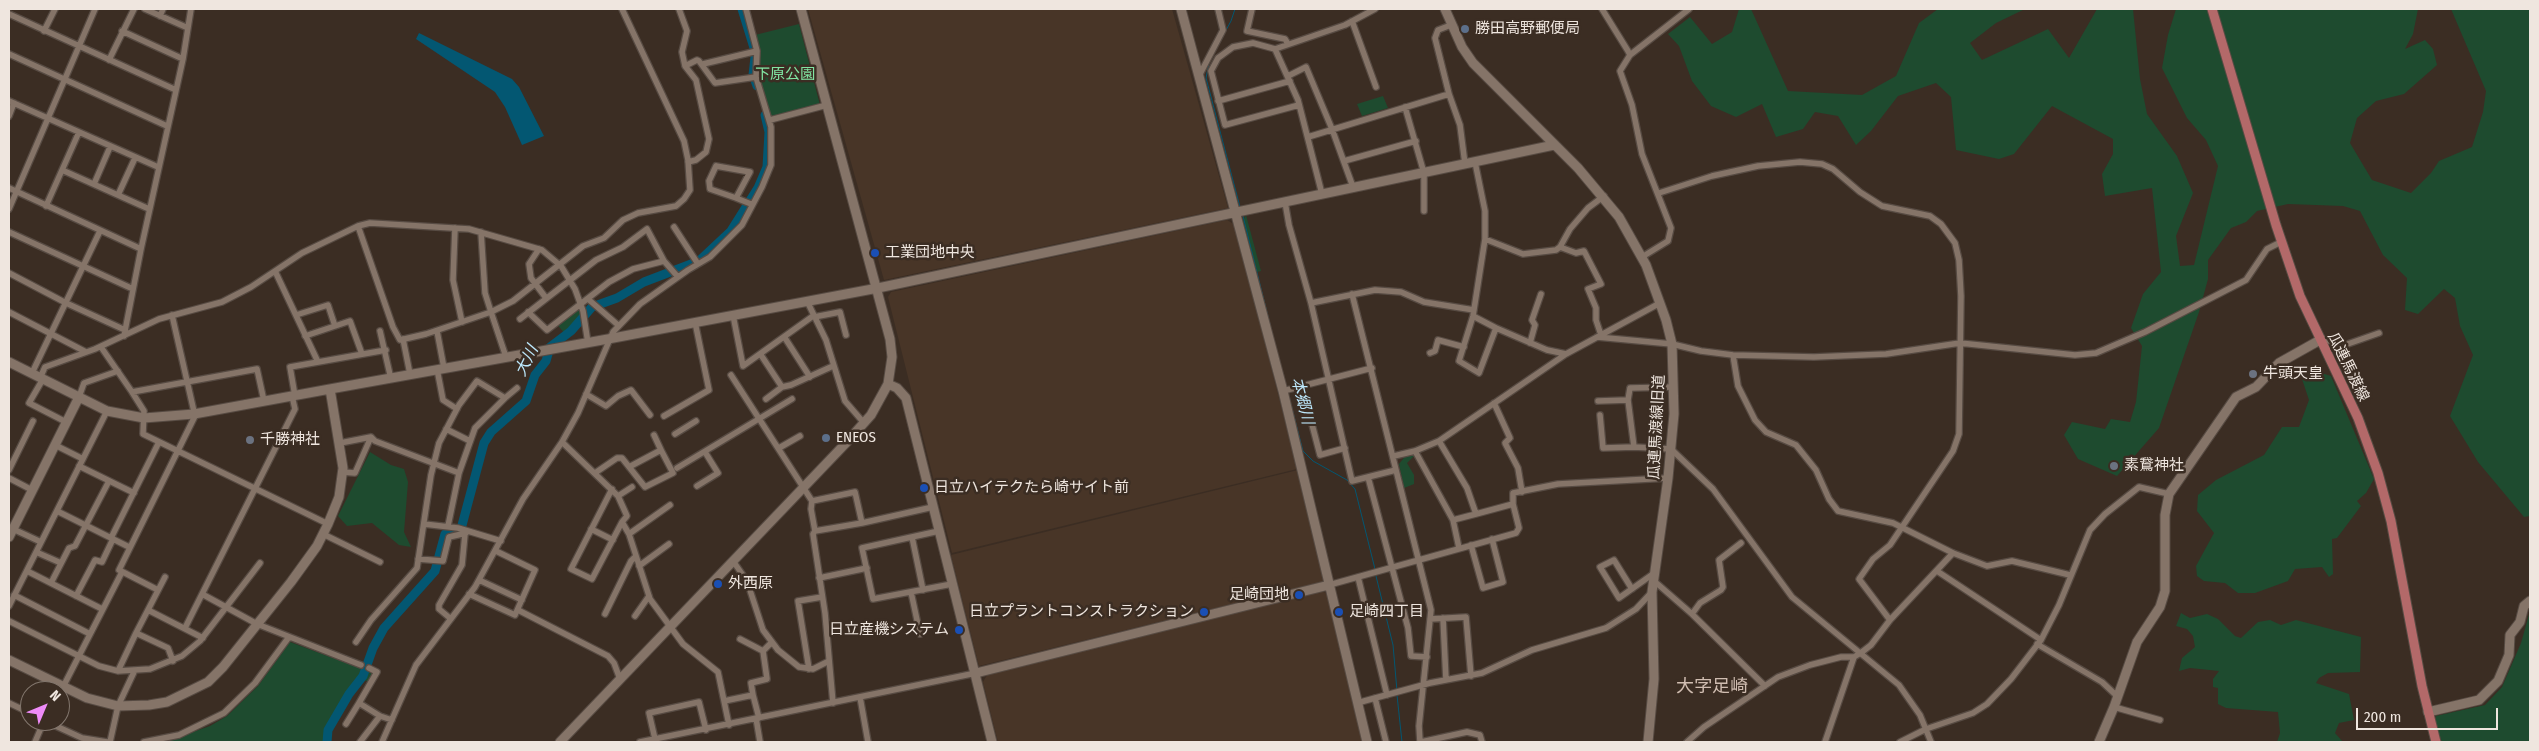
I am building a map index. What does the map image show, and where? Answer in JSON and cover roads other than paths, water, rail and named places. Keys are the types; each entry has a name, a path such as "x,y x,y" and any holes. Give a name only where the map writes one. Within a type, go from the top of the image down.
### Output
{"main road":[{"name":"瓜連馬渡線","path":"2212,9 2281,242 2300,296 2358,418 2378,472 2391,521 2414,650 2436,742"}],"street":[{"path":"44,31 55,9"},
{"path":"9,209 46,118 95,9"},
{"path":"109,60 134,9"},
{"path":"145,9 188,28"},
{"path":"160,16 163,9"},
{"path":"125,333 140,249 183,59 191,9"},
{"path":"358,226 393,327 398,339 403,339 437,331 491,312 513,301 561,266 583,246 604,238 628,216 676,206 684,200 690,190 684,140 622,9"},
{"path":"680,9 687,31 682,52 684,66 696,80 709,139 706,152 696,160 688,162"},
{"path":"382,742 416,665 479,580 502,541 523,498 562,442 586,394 608,339 618,325 675,274 710,257 742,225 749,203 772,165 770,120 754,77 755,51 746,9"},
{"path":"560,742 864,423 877,406 888,384 892,349 878,288 801,9"},
{"path":"1181,9 1202,71 1237,212 1287,390 1329,585 1367,742"},
{"path":"1202,71 1223,30 1218,9"},
{"path":"1252,9 1247,31 1285,39 1288,44"},
{"path":"1299,105 1225,125 1211,71 1218,58 1233,47 1252,43 1275,49 1352,21 1375,9"},
{"name":"瓜連馬渡線旧道","path":"1445,9 1462,47 1484,75 1605,196 1620,217 1642,257 1660,303 1672,344 1674,387 1668,478 1652,592 1654,679 1648,742"},
{"path":"1602,9 1630,55"},
{"path":"1642,257 1670,238 1670,228 1659,194 1642,154 1632,105 1620,71 1630,55 1689,9"},
{"path":"9,14 176,90"},
{"path":"1352,21 1376,87"},
{"path":"1451,25 1438,30 1435,38 1449,94 1460,125 1465,164"},
{"path":"122,32 183,59"},
{"path":"1275,49 1299,105 1322,194"},
{"path":"702,64 755,51"},
{"path":"9,54 167,126"},
{"path":"684,66 696,60 702,64 715,83 754,77"},
{"path":"1218,101 1289,78 1306,67 1332,129 1353,187"},
{"path":"1202,71 1211,71"},
{"path":"1308,137 1449,94"},
{"path":"9,116 12,102 158,167"},
{"path":"770,120 827,105"},
{"path":"1405,107 1424,173 1424,211"},
{"path":"46,206 79,132"},
{"path":"1344,161 1416,141"},
{"path":"9,362 107,410 145,418 194,414 506,356 588,343 878,288 1554,145"},
{"path":"94,184 110,146"},
{"path":"118,195 135,158"},
{"path":"1475,162 1485,211 1485,239 1474,313 1459,361 1479,373 1496,328"},
{"path":"1659,194 1712,176 1758,166 1808,162 1833,169 1860,192 1882,206 1930,216 1946,229 1957,249 1962,296 1959,434 1953,451 1890,545 1873,559 1858,580 1890,620"},
{"path":"736,198 750,172 716,166 709,181 710,189 749,203"},
{"path":"62,170 149,209"},
{"path":"9,188 140,249"},
{"path":"1485,239 1523,254 1547,253 1560,247 1570,229 1588,208 1605,196"},
{"path":"1284,202 1311,303 1352,481 1396,470"},
{"path":"38,377 45,367 101,347 125,333 172,315 222,302 251,287 311,248 358,226 370,223 455,228 481,232 539,249 561,266 570,280 583,311 588,343"},
{"path":"674,227 698,264"},
{"path":"455,228 452,280 462,322"},
{"path":"520,320 596,260 623,247 647,229 664,261 675,274"},
{"path":"66,422 29,403 52,334 100,231"},
{"path":"9,232 134,289"},
{"path":"481,232 485,293 506,356"},
{"path":"1599,336 1672,344 1700,351 1733,355 1814,357 1886,354 1960,343 2075,356 2096,353 2145,332 2246,280 2268,249 2281,242"},
{"path":"1560,247 1576,253 1584,251 1600,284 1588,289 1596,308 1599,336"},
{"path":"539,249 528,264 531,278 546,298"},
{"path":"528,312 547,330 581,304 590,300 609,282 633,269 664,261"},
{"path":"275,271 318,362"},
{"path":"9,272 125,333"},
{"path":"1311,303 1375,290 1401,292 1424,302 1474,313 1496,328 1547,350 1566,354"},
{"path":"1352,294 1430,603 1420,742 1467,732 1480,735 1482,742"},
{"path":"1530,343 1536,325 1532,320 1540,294"},
{"path":"590,300 618,325"},
{"path":"806,301 826,340 845,401 864,423"},
{"path":"1394,456 1415,451 1439,441 1566,354 1660,303"},
{"path":"296,315 328,305 335,326"},
{"path":"9,312 86,352"},
{"path":"732,315 743,366 785,338 804,321 813,317 840,312 846,335"},
{"path":"158,590 119,570 178,451 194,414 172,315"},
{"path":"306,336 350,321 362,354"},
{"path":"664,416 709,390 695,322"},
{"path":"380,331 386,350 390,378"},
{"path":"437,331 443,400 457,409"},
{"path":"2099,742 2118,697 2137,642 2160,607 2165,590 2165,516 2169,494 2236,397 2256,387 2279,363 2320,340 2324,339 2342,346 2379,333"},
{"path":"785,338 810,377"},
{"path":"403,339 410,374"},
{"path":"1430,353 1435,350 1438,340 1464,347"},
{"path":"101,347 144,411 145,418 142,434 328,524"},
{"path":"185,628 295,409 290,366 386,350"},
{"path":"761,355 782,387"},
{"path":"1733,355 1738,386 1756,420 1766,432 1796,445 1816,470 1829,500 1838,512 1880,519 1902,527 1953,554 1987,566 2012,561 2070,575"},
{"path":"766,399 782,387 834,366"},
{"path":"1287,390 1372,368"},
{"path":"132,392 256,369 264,401"},
{"path":"41,542 11,533 79,397 84,383 118,371"},
{"path":"732,375 812,501 811,509 816,531 813,534 822,597 833,703"},
{"path":"356,642 371,620 417,568 434,462 446,429 457,409 477,381 505,398"},
{"path":"888,384 900,390 906,398 992,742"},
{"path":"1302,386 1320,455 1345,448"},
{"path":"1634,448 1628,400 1630,388 1674,387"},
{"path":"448,526 459,473 470,441 482,419 517,388"},
{"path":"70,691 118,706 148,705 166,702 208,682 223,667 291,582 323,534 339,497 342,472 340,443 330,389"},
{"path":"586,394 606,406 618,396 631,390 650,415"},
{"path":"677,468 792,399"},
{"path":"1598,401 1628,400"},
{"path":"1494,403 1510,438 1505,443 1518,468 1522,492"},
{"path":"9,606 107,410"},
{"path":"1600,415 1603,448 1670,449 1713,489 1792,597 1820,623 1862,652 1910,698 1931,742"},
{"path":"9,470 11,462 33,421"},
{"path":"675,434 696,421"},
{"path":"446,429 470,441"},
{"path":"595,473 617,458 622,458 645,487 672,474 654,435"},
{"path":"779,448 800,436"},
{"path":"340,443 371,437"},
{"path":"371,437 375,441 459,473"},
{"path":"342,472 355,473 371,437"},
{"path":"1439,441 1467,488 1476,514"},
{"path":"76,596 95,560 102,562 159,442"},
{"path":"562,442 612,489 618,496 627,516 592,579 571,569 612,489"},
{"path":"55,445 83,459"},
{"path":"629,467 660,450"},
{"path":"1415,451 1453,520 1459,548"},
{"path":"697,486 718,474 705,452"},
{"path":"80,466 134,493"},
{"path":"1368,477 1408,628 1411,656 1427,657"},
{"path":"9,478 32,490"},
{"path":"640,742 706,730 976,673 1419,561 1516,533 1519,528 1512,495 1522,492 1558,484 1668,478"},
{"path":"51,583 69,548 75,546 109,481"},
{"path":"618,496 632,487"},
{"path":"1900,742 1926,729 1973,713 1987,704 2011,679 2039,642 2059,604 2090,530 2122,499 2139,487 2169,494"},
{"path":"812,501 855,492 862,523"},
{"path":"1453,520 1513,504"},
{"path":"629,534 670,505"},
{"path":"816,531 934,507"},
{"path":"57,511 129,547"},
{"path":"622,522 629,534 648,596 683,644 718,672 729,725"},
{"path":"424,524 458,528 466,532 502,541"},
{"path":"591,529 613,540"},
{"path":"940,531 862,548 873,600 952,584"},
{"path":"418,559 443,562 449,537 466,532"},
{"path":"451,619 439,609 439,605 462,565 466,532"},
{"path":"323,534 380,562"},
{"path":"912,537 923,590"},
{"path":"1472,545 1482,588 1503,582 1492,539"},
{"path":"1692,614 1700,603 1721,590 1723,587 1719,574 1719,560 1741,543"},
{"path":"639,566 669,544"},
{"path":"469,594 515,615 535,570 496,551"},
{"path":"36,552 61,564"},
{"path":"1688,742 1704,727 1788,672 1841,657 1854,657 1862,652 1871,645 1890,620 1953,554"},
{"path":"605,614 631,562 636,556"},
{"path":"1632,589 1614,560 1600,567 1620,598 1653,577 1765,686"},
{"path":"734,561 747,581 763,630 772,642 799,667 809,669 829,661"},
{"path":"9,621 99,666 118,671 134,672 173,661 192,649 227,608 260,563"},
{"path":"819,578 866,568"},
{"path":"27,571 102,609"},
{"path":"1938,571 2039,642 2102,682 2118,697"},
{"path":"65,681 122,572"},
{"path":"118,671 164,577"},
{"path":"1358,577 1390,694"},
{"path":"479,580 522,600"},
{"path":"911,592 920,634"},
{"path":"1357,702 1423,685 1471,676 1497,668 1532,650 1606,628 1636,609 1652,592"},
{"path":"202,594 257,624 361,666"},
{"path":"14,596 90,634"},
{"path":"635,616 648,596"},
{"path":"809,669 798,601 822,597"},
{"path":"2428,712 2479,700 2498,681 2509,655 2510,635 2520,622 2524,606 2530,601"},
{"path":"148,610 203,638"},
{"path":"518,610 608,656 614,663 620,679"},
{"path":"1430,619 1466,617 1471,676"},
{"path":"1443,618 1446,680"},
{"path":"136,633 168,648 173,661"},
{"path":"144,742 179,735 224,713 255,683 289,637"},
{"path":"740,639 763,651"},
{"path":"763,651 772,642"},
{"path":"760,742 751,682 767,679 763,651"},
{"path":"1825,742 1854,657"},
{"path":"9,660 48,681"},
{"path":"346,724 377,672 369,668"},
{"path":"66,731 82,738 109,742 118,706 134,672"},
{"path":"724,701 753,695"},
{"path":"860,697 868,742"},
{"path":"1375,698 1386,742"},
{"path":"653,740 650,712 699,702 706,730"},
{"path":"359,703 380,716 392,720"},
{"path":"2114,707 2160,720"},
{"path":"360,742 380,716"}],"water":[{"path":"419,33 512,79 519,87 544,136 522,145 505,107 495,92 416,39"}],"waterway":[{"name":"大川","path":"742,9 754,48 753,75 757,86"},
{"name":"本郷川","path":"1217,47 1231,21 1235,9"},
{"name":"本郷川","path":"1209,63 1206,78 1240,207"},
{"name":"大川","path":"327,742 328,730 349,694 363,676 373,648 384,628 435,571 445,534 460,532 484,443 491,432 526,401 535,375 546,361 550,347 571,331 592,307 617,298 644,282 699,261 731,231 758,188 767,167 769,132 765,115"},
{"name":"本郷川","path":"1243,216 1278,357"},
{"name":"本郷川","path":"1289,397 1303,451 1313,461 1347,480 1355,489 1375,569"},
{"name":"本郷川","path":"1376,576 1393,645 1397,691"},
{"name":"本郷川","path":"1397,695 1402,742"}],"place":[{"name":"勝田高野郵便局","path":"1465,29"},
{"name":"工業団地中央","path":"875,253"},
{"name":"牛頭天皇","path":"2253,374"},
{"name":"ENEOS","path":"826,438"},
{"name":"千勝神社","path":"250,440"},
{"name":"素鵞神社","path":"2114,466"},
{"name":"日立ハイテクたら崎サイト前","path":"924,488"},
{"name":"外西原","path":"718,584"},
{"name":"足崎団地","path":"1299,595"},
{"name":"日立プラントコンストラクション","path":"1204,612"},
{"name":"足崎四丁目","path":"1339,612"},
{"name":"日立産機システム","path":"959,630"}],"district":[{"name":"大字足崎","path":"1712,687"}],"park label":[{"name":"下原公園","path":"785,75"}]}
